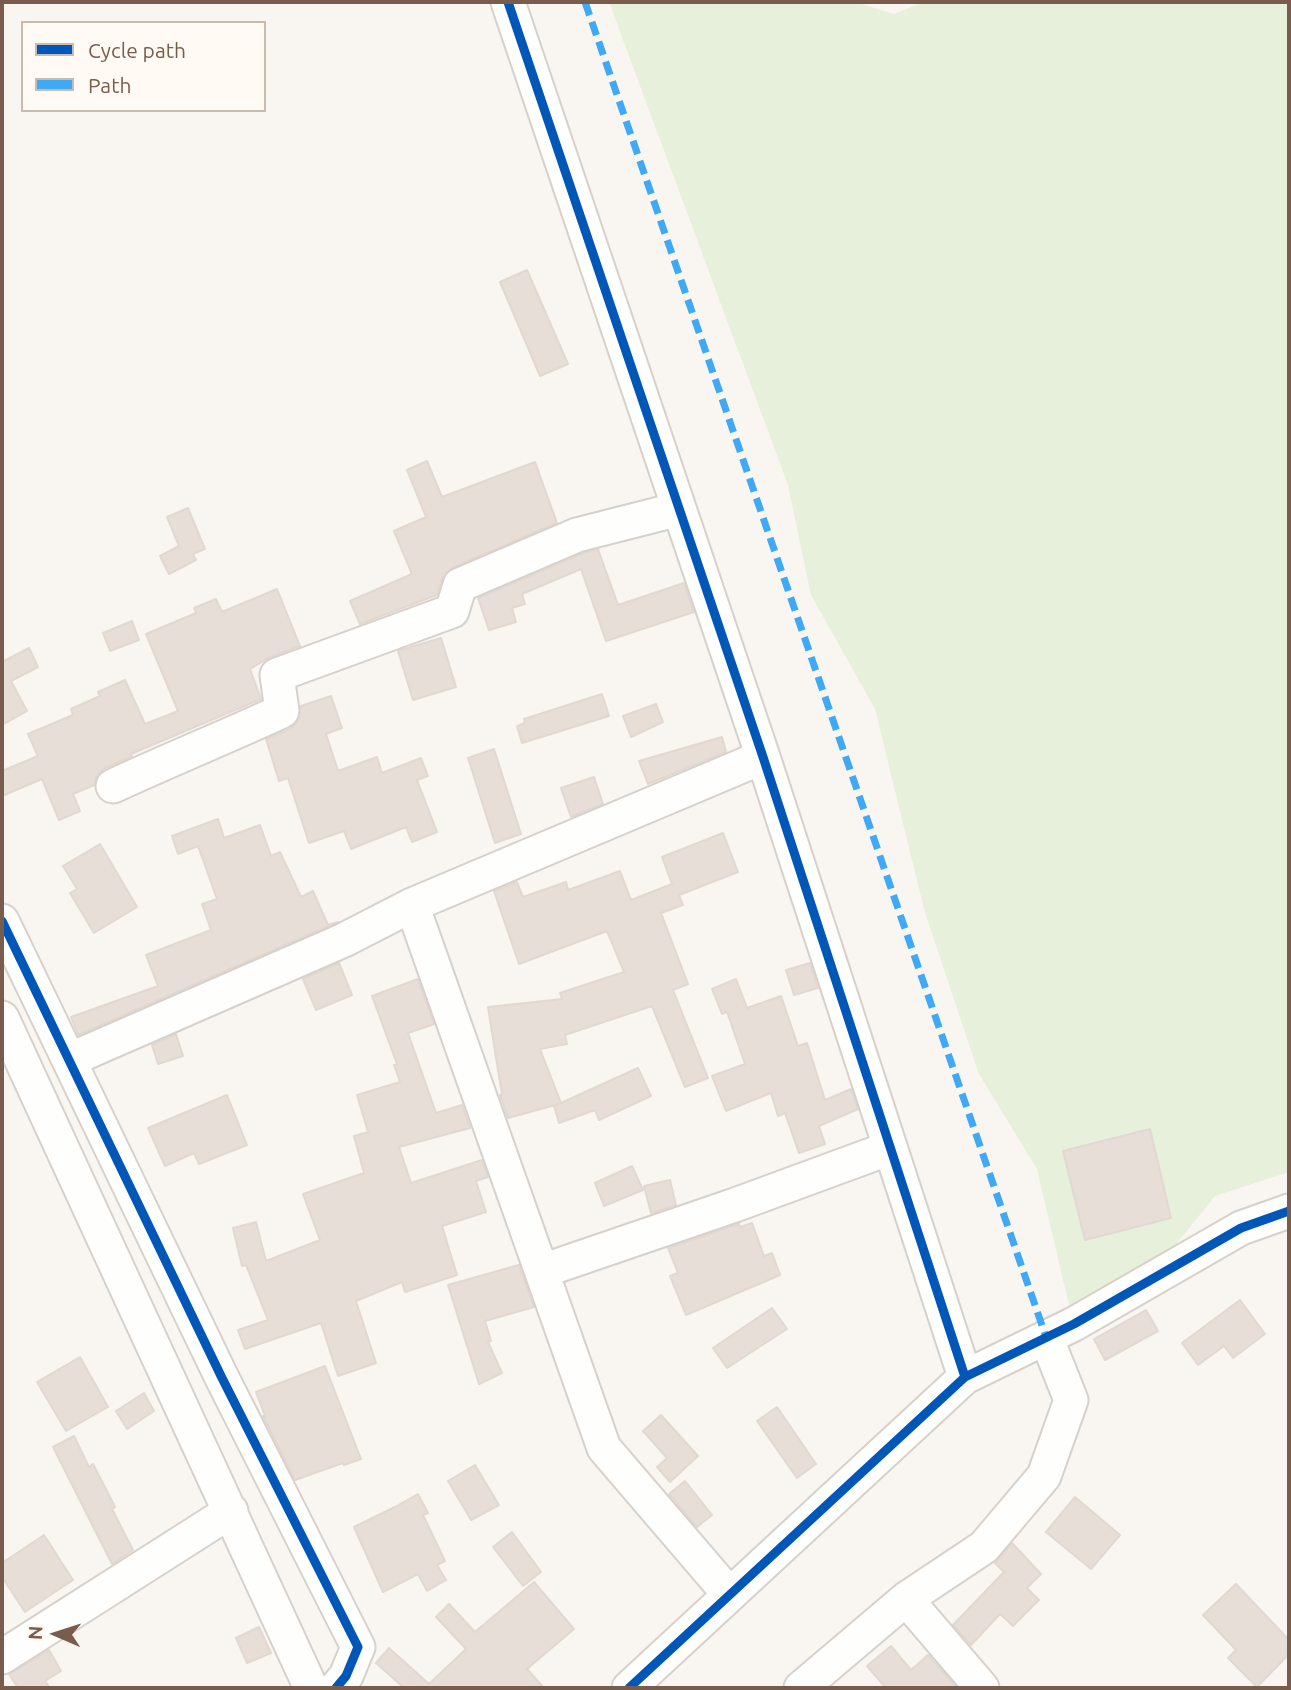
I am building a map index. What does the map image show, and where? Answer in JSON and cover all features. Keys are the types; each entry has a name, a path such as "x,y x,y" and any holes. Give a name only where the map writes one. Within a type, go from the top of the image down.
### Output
{"street":[{"path":"508,2 763,757 965,1377"},
{"path":"113,786 193,748 221,739 282,711 277,675 452,611 460,584 577,536 679,509"},
{"path":"69,1060 344,940 412,905 763,757"},
{"path":"412,905 604,1448 729,1594"},
{"path":"2,921 221,1376 358,1647 346,1676 336,1688"},
{"path":"2,1018 311,1688"},
{"path":"542,1271 736,1205 890,1148"},
{"path":"629,1688 965,1377 1074,1324 1241,1228 1289,1211"},
{"path":"801,1688 906,1599 984,1547 1044,1476 1071,1400 1046,1338"},
{"path":"2,1657 231,1511"},
{"path":"906,1599 982,1688"}],"green space":[{"path":"609,2 855,2 894,14 924,2 1289,2 1289,1172 1215,1196 1147,1280 1073,1322 1037,1169 979,1074 924,909 875,709 811,595 788,485"}],"building":[{"path":"527,270 568,364 540,376 500,282"},
{"path":"427,461 442,497 535,462 557,523 452,568 442,579 437,595 360,624 350,601 412,574 394,531 426,517 407,470"},
{"path":"188,508 205,549 193,554 196,560 169,574 160,556 179,546 167,517"},
{"path":"598,549 618,605 684,583 694,612 606,641 581,569 522,594 525,604 512,608 516,622 489,630 478,598"},
{"path":"277,589 300,646 270,657 250,669 261,699 131,754 132,756 105,768 97,775 94,785 73,794 80,811 59,820 42,779 2,796 2,771 38,756 28,734 73,715 71,709 100,696 98,692 125,680 145,724 178,711 146,634 196,613 194,608 216,599 222,612"},
{"path":"132,621 139,640 110,651 103,633"},
{"path":"441,638 456,687 413,700 398,651"},
{"path":"29,648 38,667 11,681 27,711 2,725 2,662"},
{"path":"602,694 609,716 522,743 517,726 525,723 524,719"},
{"path":"331,696 342,728 326,734 338,771 377,757 382,773 421,758 428,776 417,780 437,832 412,842 406,827 351,849 344,831 309,843 288,778 279,781 266,739 290,729 298,721 301,706"},
{"path":"656,704 663,722 631,737 623,716"},
{"path":"722,737 726,752 648,784 639,761"},
{"path":"494,749 521,834 495,843 468,758"},
{"path":"594,777 603,804 571,817 561,788"},
{"path":"218,819 224,838 260,825 271,856 280,852 301,897 313,891 328,925 338,922 78,1035 71,1017 158,986 146,955 211,930 202,904 217,899 198,846 178,854 172,836"},
{"path":"723,833 738,872 679,895 683,905 661,913 688,984 673,990 708,1078 685,1087 652,1006 565,1035 567,1044 540,1049 561,1103 638,1068 651,1096 599,1120 595,1110 559,1123 554,1106 559,1104 508,1118 500,1095 488,1007 562,999 560,993 624,972 607,931 519,964 494,891 517,882 523,897 566,882 568,890 620,871 631,900 672,884 662,857"},
{"path":"100,844 137,907 94,933 70,893 77,889 63,866"},
{"path":"339,963 352,995 316,1010 303,979"},
{"path":"810,963 818,988 794,995 786,970"},
{"path":"418,979 434,1024 408,1033 436,1113 462,1105 470,1128 399,1147 411,1183 482,1160 488,1177 476,1181 486,1212 442,1226 457,1275 405,1292 402,1282 356,1301 376,1363 338,1376 321,1323 245,1349 238,1330 268,1320 246,1265 242,1266 233,1228 256,1222 266,1261 320,1240 303,1194 364,1173 354,1136 368,1132 357,1095 400,1082 394,1065 397,1064 372,996"},
{"path":"736,979 747,1008 781,996 798,1046 807,1043 825,1100 851,1089 858,1109 819,1126 825,1144 799,1153 785,1113 778,1116 771,1093 726,1111 712,1076 745,1064 727,1012 722,1014 712,989"},
{"path":"176,1034 183,1056 158,1064 152,1045"},
{"path":"227,1095 247,1145 199,1164 194,1153 165,1166 148,1128"},
{"path":"1150,1129 1171,1218 1085,1240 1063,1151"},
{"path":"632,1166 643,1190 604,1206 595,1183"},
{"path":"670,1180 676,1205 651,1213 644,1186"},
{"path":"752,1223 764,1256 772,1253 780,1275 686,1315 670,1276 678,1273 668,1248 739,1224 740,1227"},
{"path":"519,1265 534,1307 485,1321 491,1341 488,1342 502,1373 479,1384 448,1285"},
{"path":"1240,1300 1265,1334 1233,1358 1224,1346 1198,1365 1182,1343"},
{"path":"772,1308 787,1329 727,1368 713,1348"},
{"path":"1146,1310 1158,1331 1105,1360 1094,1339"},
{"path":"80,1357 108,1407 66,1431 37,1382"},
{"path":"325,1366 361,1459 295,1480 263,1416 256,1392"},
{"path":"144,1393 154,1411 127,1429 116,1411"},
{"path":"777,1407 816,1464 797,1478 757,1421"},
{"path":"661,1415 698,1456 670,1482 657,1467 667,1458 643,1431"},
{"path":"74,1436 89,1467 93,1464 133,1550 112,1564 53,1447"},
{"path":"475,1465 499,1505 471,1520 448,1481"},
{"path":"685,1481 712,1515 697,1527 669,1494"},
{"path":"418,1494 428,1513 423,1515 445,1561 437,1565 446,1580 427,1591 418,1574 383,1592 354,1527"},
{"path":"1075,1497 1120,1535 1091,1569 1046,1532"},
{"path":"512,1532 541,1572 523,1586 493,1547"},
{"path":"44,1535 73,1580 25,1612 2,1577 2,1563"},
{"path":"1012,1543 1041,1574 1027,1588 1039,1600 1013,1626 1000,1614 971,1645 953,1625 1004,1572 995,1563"},
{"path":"534,1582 574,1629 527,1669 544,1688 404,1688 376,1663 389,1648 429,1684 466,1649 436,1617 449,1604 475,1632"},
{"path":"1236,1584 1289,1640 1289,1654 1257,1687 1228,1658 1236,1650 1203,1615"},
{"path":"259,1627 271,1653 247,1663 236,1638"},
{"path":"891,1646 911,1670 928,1655 957,1688 886,1688 867,1666"},
{"path":"49,1650 61,1671 45,1681 50,1688 18,1688 9,1674"}],"marked path":[{"path":"585,2 1046,1337"}],"cycle path":[{"path":"508,2 763,757 965,1377"},
{"path":"2,921 221,1376 358,1647 346,1676 336,1688"},
{"path":"629,1688 965,1377 1074,1324 1241,1228 1289,1211"}]}
